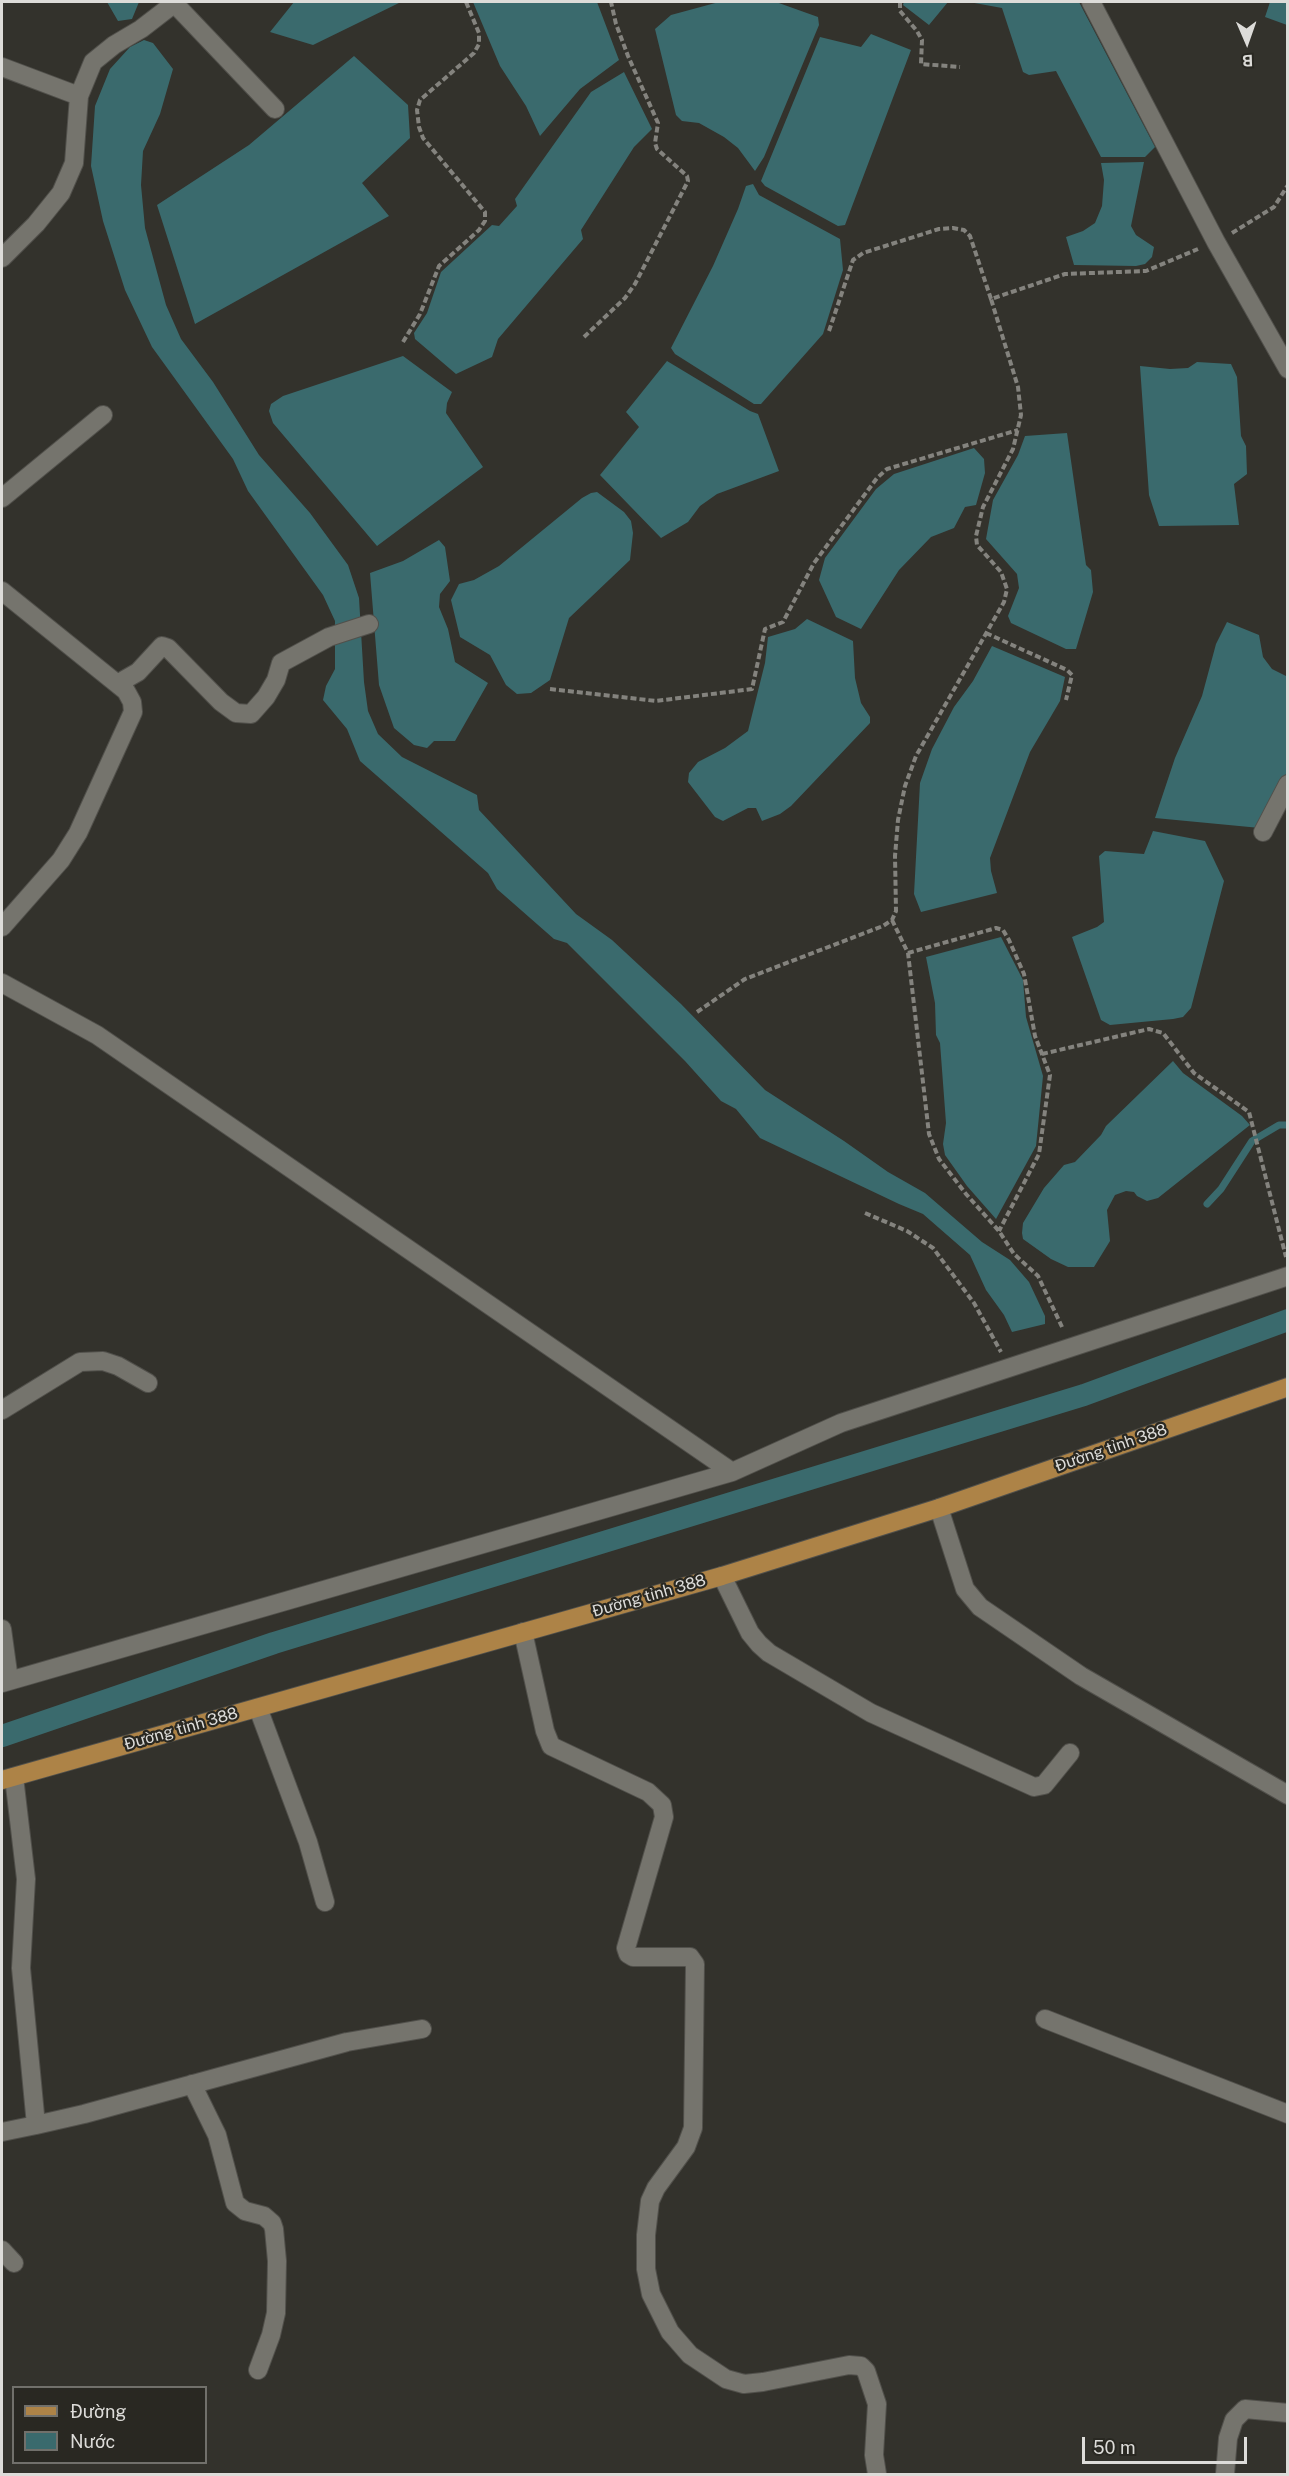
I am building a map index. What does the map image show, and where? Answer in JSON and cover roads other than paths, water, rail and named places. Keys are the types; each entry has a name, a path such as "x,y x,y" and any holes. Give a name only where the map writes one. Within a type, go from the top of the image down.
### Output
{"main road":[{"name":"Đường tỉnh 388","path":"8,1778 722,1576 939,1508 1287,1387"}],"street":[{"path":"2,258 36,224 61,193 74,163 79,96 89,69 100,55 141,29 175,2 275,109"},
{"path":"1091,2 1216,242 1287,369"},
{"path":"2,67 79,96"},
{"path":"2,498 103,415"},
{"path":"2,591 126,691 132,702 133,712 78,833 67,851 2,927"},
{"path":"124,680 138,672 162,646 168,648 221,702 236,713 250,714 266,697 276,680 281,663 329,637 369,624"},
{"path":"1263,832 1287,784"},
{"path":"2,983 97,1035 732,1472"},
{"path":"2,1629 5,1681 732,1472 841,1423 1072,1349 1287,1276"},
{"path":"2,1410 80,1362 103,1361 118,1366 148,1383"},
{"path":"939,1508 965,1589 980,1607 1081,1676 1287,1795"},
{"path":"722,1576 750,1633 759,1644 769,1653 871,1713 1035,1787 1044,1785 1070,1753"},
{"path":"523,1632 545,1731 551,1746 648,1792 662,1805 664,1817 626,1948 628,1954 633,1957 690,1957 695,1964 693,2127 686,2147 656,2188 650,2201 645,2235 646,2269 651,2294 670,2332 690,2355 726,2379 744,2384 849,2365 861,2366 866,2371 878,2404 874,2455 877,2475"},
{"path":"258,1708 308,1842 325,1902"},
{"path":"8,1778 26,1879 21,1968 36,2125"},
{"path":"1045,2019 1287,2114"},
{"path":"2,2132 36,2125 347,2042 422,2030"},
{"path":"192,2084 218,2135 235,2203 244,2211 264,2216 272,2223 274,2229 277,2261 276,2313 258,2370"},
{"path":"1225,2475 1228,2438 1234,2420 1245,2409 1287,2413"}],"water":[{"path":"107,2 139,2 132,19 118,21"},
{"path":"294,2 401,2 313,45 270,32"},
{"path":"473,2 597,2 619,60 580,89 540,136 526,106 500,66"},
{"path":"719,2 776,2 818,17 819,25 764,157 755,171 738,148 724,137 699,123 682,121 676,115 655,29 671,15"},
{"path":"904,2 948,2 929,25 903,5"},
{"path":"969,2 1079,2 1155,147 1145,157 1101,157 1056,71 1029,75 1023,72 1002,8"},
{"path":"1270,2 1287,2 1287,25 1265,17"},
{"path":"871,34 911,50 845,225 838,226 765,186 761,181 820,37 861,47"},
{"path":"144,40 153,43 173,69 160,114 143,151 141,185 145,228 166,305 181,339 213,382 259,455 310,513 348,565 359,598 368,711 378,734 402,757 477,795 479,810 576,914 612,940 681,1004 765,1090 888,1172 925,1193 982,1242 1010,1260 1029,1282 1045,1316 1045,1324 1012,1332 1004,1315 986,1290 970,1255 923,1214 760,1138 736,1109 721,1101 685,1061 567,943 554,939 497,889 488,873 360,761 347,729 323,700 326,686 335,669 335,621 323,595 248,491 233,459 152,347 125,290 103,221 91,166 95,106 110,69 130,47"},
{"path":"354,56 408,105 410,138 362,183 389,216 195,324 157,205 249,145"},
{"path":"624,72 652,129 634,147 581,230 583,239 498,339 492,357 456,374 415,339 414,333 427,313 441,272 492,225 499,226 517,206 515,199 591,92"},
{"path":"1144,162 1131,226 1136,235 1154,247 1152,257 1145,264 1136,266 1074,265 1066,237 1083,231 1095,223 1102,206 1104,180 1101,163"},
{"path":"753,184 759,195 840,239 843,270 823,334 761,404 754,404 675,354 671,348 713,266 746,186"},
{"path":"403,356 452,392 446,413 483,467 377,546 273,423 269,411 271,404 283,396"},
{"path":"667,361 758,414 779,471 717,494 700,506 688,522 661,538 600,475 639,427 626,412"},
{"path":"1197,362 1231,364 1237,377 1241,436 1246,446 1247,474 1234,484 1239,525 1159,526 1149,495 1140,366 1188,368"},
{"path":"1067,433 1086,565 1091,570 1093,592 1076,649 1066,649 1011,623 1008,616 1019,588 1017,574 986,539 993,500 1018,455 1025,436"},
{"path":"974,448 984,459 985,473 976,505 965,507 954,528 931,537 899,570 861,629 836,617 819,580 825,558 876,489 894,474"},
{"path":"597,492 624,512 631,521 633,533 630,560 569,618 550,680 531,693 517,694 506,685 490,655 460,637 451,600 459,584 474,580 499,566 582,498"},
{"path":"439,540 445,547 450,581 440,594 439,607 448,629 455,662 488,683 455,741 434,741 427,748 414,745 394,728 379,685 370,573 403,561"},
{"path":"807,619 853,641 855,678 861,703 870,717 870,723 791,806 780,814 762,821 756,808 748,808 723,821 715,817 688,782 689,773 698,762 725,748 748,731 765,663 768,637 795,629"},
{"path":"1227,622 1259,635 1263,657 1272,669 1288,677 1287,772 1260,828 1155,818 1175,758 1202,696 1216,644"},
{"path":"992,646 1065,677 1060,701 1030,752 990,858 997,893 921,912 914,894 920,783 932,749 954,707 973,681"},
{"path":"1153,831 1205,841 1224,881 1191,1008 1183,1017 1110,1025 1101,1020 1072,937 1104,922 1099,856 1105,851 1144,854"},
{"path":"1001,937 1023,980 1026,1017 1043,1076 1036,1146 996,1219 967,1186 945,1155 943,1144 946,1123 940,1043 936,1035 935,1003 926,957"},
{"path":"1173,1061 1183,1073 1242,1116 1250,1125 1158,1198 1147,1201 1134,1192 1126,1191 1115,1195 1107,1210 1110,1241 1094,1267 1068,1267 1051,1259 1023,1239 1023,1223 1044,1188 1064,1165 1075,1162 1101,1135 1106,1126"}],"waterway":[{"path":"1207,1204 1221,1189 1252,1141 1279,1125 1288,1125"},
{"path":"2,1736 274,1643 1084,1395 1288,1320"}]}
